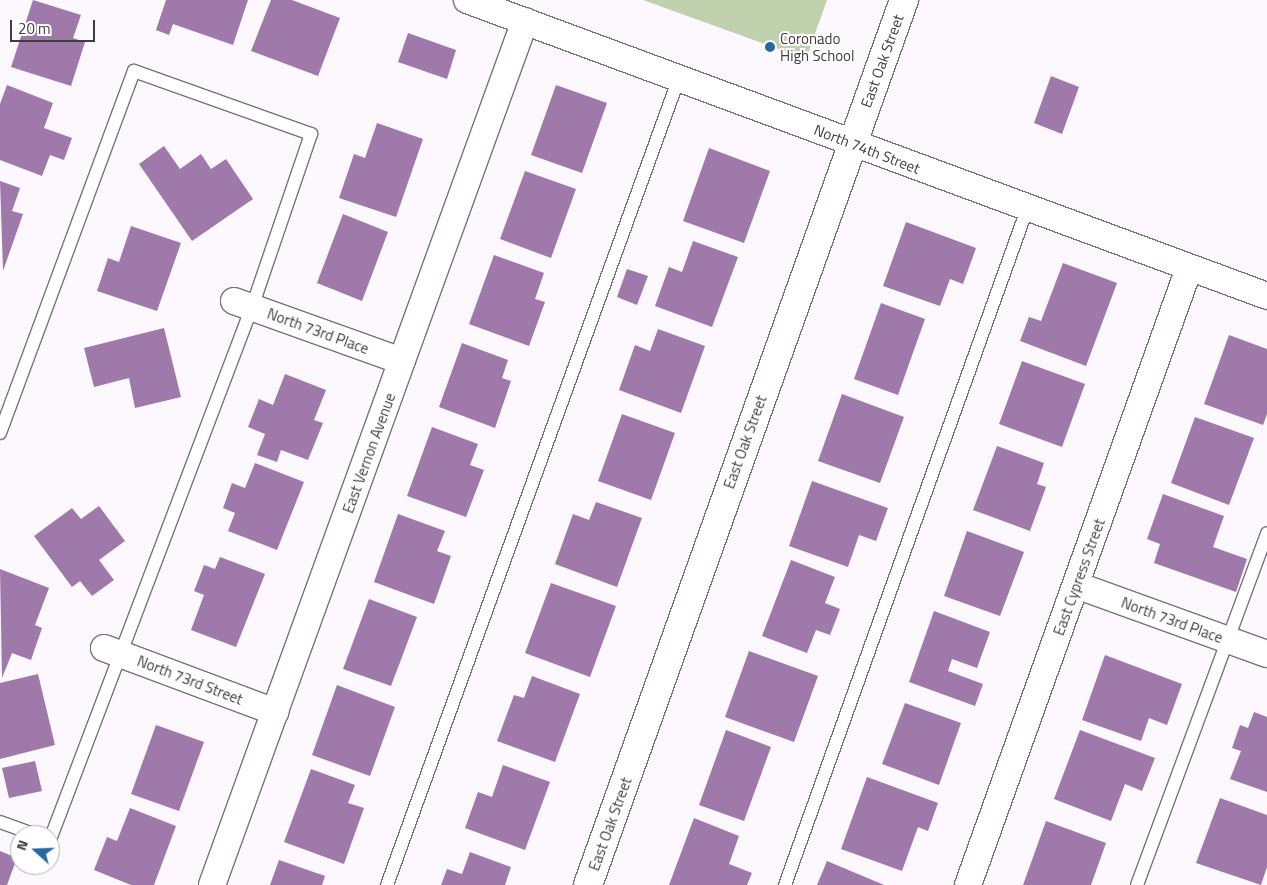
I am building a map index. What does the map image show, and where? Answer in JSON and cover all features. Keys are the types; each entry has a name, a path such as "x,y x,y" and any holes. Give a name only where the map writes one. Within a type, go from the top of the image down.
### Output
{"street":[{"name":"North 74th Street","path":"467,0 1267,296"},
{"name":"East Oak Street","path":"588,885 851,143 904,0"},
{"name":"East Vernon Avenue","path":"212,885 524,21"},
{"name":"East Cypress Street","path":"968,885 1189,268"},
{"name":"North 73rd Place","path":"243,304 402,361"},
{"name":"North 73rd Place","path":"1076,586 1267,654"},
{"name":"North 73rd Street","path":"112,651 275,712"}],"lane":[{"path":"0,433 134,71 311,134 243,304 112,651 55,825"},
{"path":"387,885 679,78"},
{"path":"785,885 1027,208"},
{"path":"1138,885 1267,533"}],"green space":[{"path":"643,0 827,0 806,59"}],"building":[{"path":"33,0 81,15 73,38 85,42 71,86 11,67"},
{"path":"166,0 248,0 233,45 173,24 169,35 156,30"},
{"path":"271,0 292,0 340,18 318,76 251,51"},
{"path":"408,33 456,50 447,79 398,62"},
{"path":"1051,76 1079,87 1062,134 1034,123"},
{"path":"7,85 53,103 44,128 72,138 64,160 50,155 42,176 0,160 0,104"},
{"path":"556,85 607,103 582,173 531,155"},
{"path":"377,123 423,139 396,217 339,198 354,154 365,158"},
{"path":"164,146 180,169 201,154 211,169 226,159 253,199 192,241 139,164"},
{"path":"709,148 770,171 744,243 683,221"},
{"path":"525,171 576,189 551,258 500,239"},
{"path":"0,181 20,188 12,211 23,214 3,271"},
{"path":"343,214 388,232 362,301 317,283"},
{"path":"906,222 976,248 963,284 950,279 940,306 883,286"},
{"path":"131,226 181,243 157,311 97,291 108,258 119,262"},
{"path":"693,241 738,257 712,327 655,306 669,267 682,272"},
{"path":"494,255 544,273 535,299 545,302 529,346 469,324"},
{"path":"1063,263 1117,283 1086,366 1020,341 1029,317 1041,321"},
{"path":"627,269 648,276 637,305 617,297"},
{"path":"881,303 925,319 898,395 854,379"},
{"path":"164,328 181,397 135,408 129,378 94,387 84,348"},
{"path":"658,329 705,346 681,413 619,390 635,345 650,351"},
{"path":"1229,335 1267,349 1267,414 1263,425 1204,404"},
{"path":"462,343 508,360 502,378 511,381 495,428 439,407"},
{"path":"1022,361 1085,384 1062,447 999,424"},
{"path":"285,374 326,390 314,420 323,423 308,460 281,450 277,462 257,455 265,434 248,427 259,399 273,405"},
{"path":"842,394 904,417 880,483 818,461"},
{"path":"622,414 675,433 651,500 598,481"},
{"path":"1195,417 1254,438 1229,505 1171,483"},
{"path":"432,427 478,444 470,465 484,470 466,517 407,496"},
{"path":"997,446 1044,463 1037,484 1046,487 1030,531 973,510"},
{"path":"255,463 304,482 277,550 228,531 235,513 223,508 232,483 245,488"},
{"path":"812,481 888,508 876,541 859,535 848,567 789,546"},
{"path":"1163,494 1224,516 1213,547 1247,559 1236,592 1154,563 1160,544 1147,539"},
{"path":"596,502 642,518 617,587 555,564 573,514 589,520"},
{"path":"99,506 125,541 99,560 114,580 92,596 80,581 72,587 34,536 72,508 81,519"},
{"path":"398,514 445,531 437,551 451,556 434,604 374,582"},
{"path":"967,531 1024,552 1000,616 944,596"},
{"path":"220,557 265,574 236,647 191,630 204,595 194,591 204,565 215,569"},
{"path":"791,560 835,577 825,603 840,609 830,635 816,630 807,653 762,636"},
{"path":"0,569 49,588 35,625 42,628 31,660 12,653 2,678"},
{"path":"551,583 616,606 590,677 525,653"},
{"path":"369,599 417,617 391,686 343,669"},
{"path":"934,611 990,632 977,668 952,659 948,671 983,684 975,706 909,682"},
{"path":"749,651 818,676 794,742 725,717"},
{"path":"1105,655 1182,684 1167,725 1149,718 1141,741 1082,720"},
{"path":"38,674 55,745 0,759 0,683"},
{"path":"532,676 580,694 555,762 497,741 514,695 524,698"},
{"path":"337,685 395,707 370,776 312,755"},
{"path":"905,703 961,723 939,785 882,764"},
{"path":"1254,712 1267,717 1267,792 1230,779 1241,751 1232,748 1240,725 1248,728"},
{"path":"156,725 204,742 179,811 131,794"},
{"path":"726,730 771,747 744,821 699,805"},
{"path":"1080,730 1155,758 1142,791 1125,784 1111,821 1054,799"},
{"path":"35,761 42,791 9,798 2,768"},
{"path":"503,765 550,782 525,850 465,828 478,792 492,797"},
{"path":"311,769 355,785 348,803 364,808 344,864 284,842"},
{"path":"867,777 938,803 928,831 918,827 902,871 841,849"},
{"path":"1220,798 1267,815 1267,867 1261,885 1196,863"},
{"path":"130,808 176,826 154,885 131,885 94,870 107,837 117,841"},
{"path":"694,818 739,836 729,864 752,873 747,885 669,885"},
{"path":"1046,821 1106,843 1091,885 1023,885"},
{"path":"0,851 10,855 11,875 7,885 0,885"},
{"path":"470,852 511,867 505,885 441,885 447,869 462,874"},
{"path":"279,860 325,876 322,885 270,885"},
{"path":"827,861 884,885 817,885"}],"place":[{"name":"Coronado High School","path":"770,47"}]}
